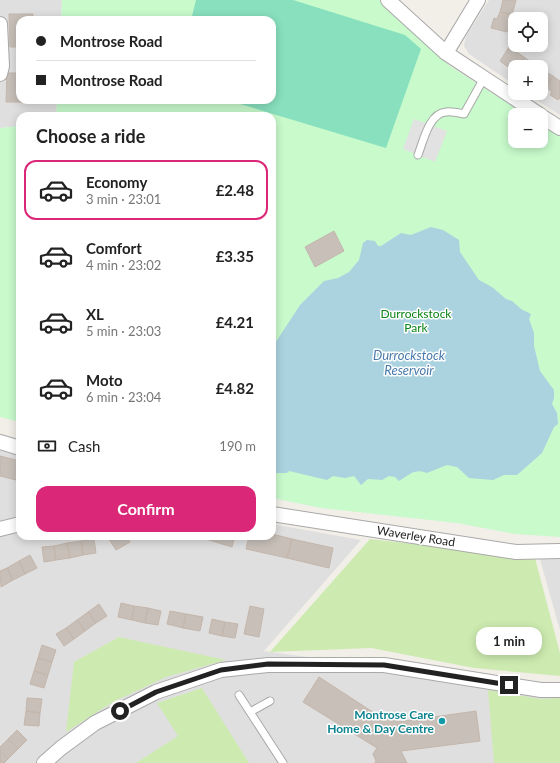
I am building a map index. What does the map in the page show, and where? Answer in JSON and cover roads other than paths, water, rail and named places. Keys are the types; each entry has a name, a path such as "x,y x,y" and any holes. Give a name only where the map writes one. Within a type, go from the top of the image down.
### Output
{"street":[{"path":"388,0 446,53 530,108"},
{"path":"446,53 478,0"},
{"path":"0,24 2,66 0,74"},
{"path":"548,120 560,128"},
{"path":"0,442 16,447"},
{"name":"Waverley Road","path":"276,515 516,552 560,550"},
{"path":"0,529 16,525"},
{"path":"44,763 61,748 102,720 156,692 221,670 268,664 384,665 541,690 560,690"}],"lane":[{"path":"418,155 432,121 437,115 445,112 464,114 484,78"},
{"path":"239,694 283,763"},
{"path":"250,712 270,701"}],"water":[{"name":"Durrockstock Reservoir","path":"431,227 443,230 459,240 460,252 479,280 492,287 521,309 531,314 529,319 534,333 534,346 540,371 554,390 552,404 557,413 558,424 554,427 542,453 517,475 504,475 493,480 469,478 457,467 447,465 427,473 419,471 416,472 399,481 395,477 389,476 382,480 368,479 361,485 354,476 345,478 333,476 327,480 289,471 287,473 276,473 276,342 300,305 324,281 338,278 349,272 359,260 363,243 367,240 375,241 378,246 381,246 401,233 411,235"}],"place":[{"name":"Montrose Care Home & Day Centre","path":"442,721"}],"park label":[{"name":"Durrockstock Park","path":"416,320"}]}
